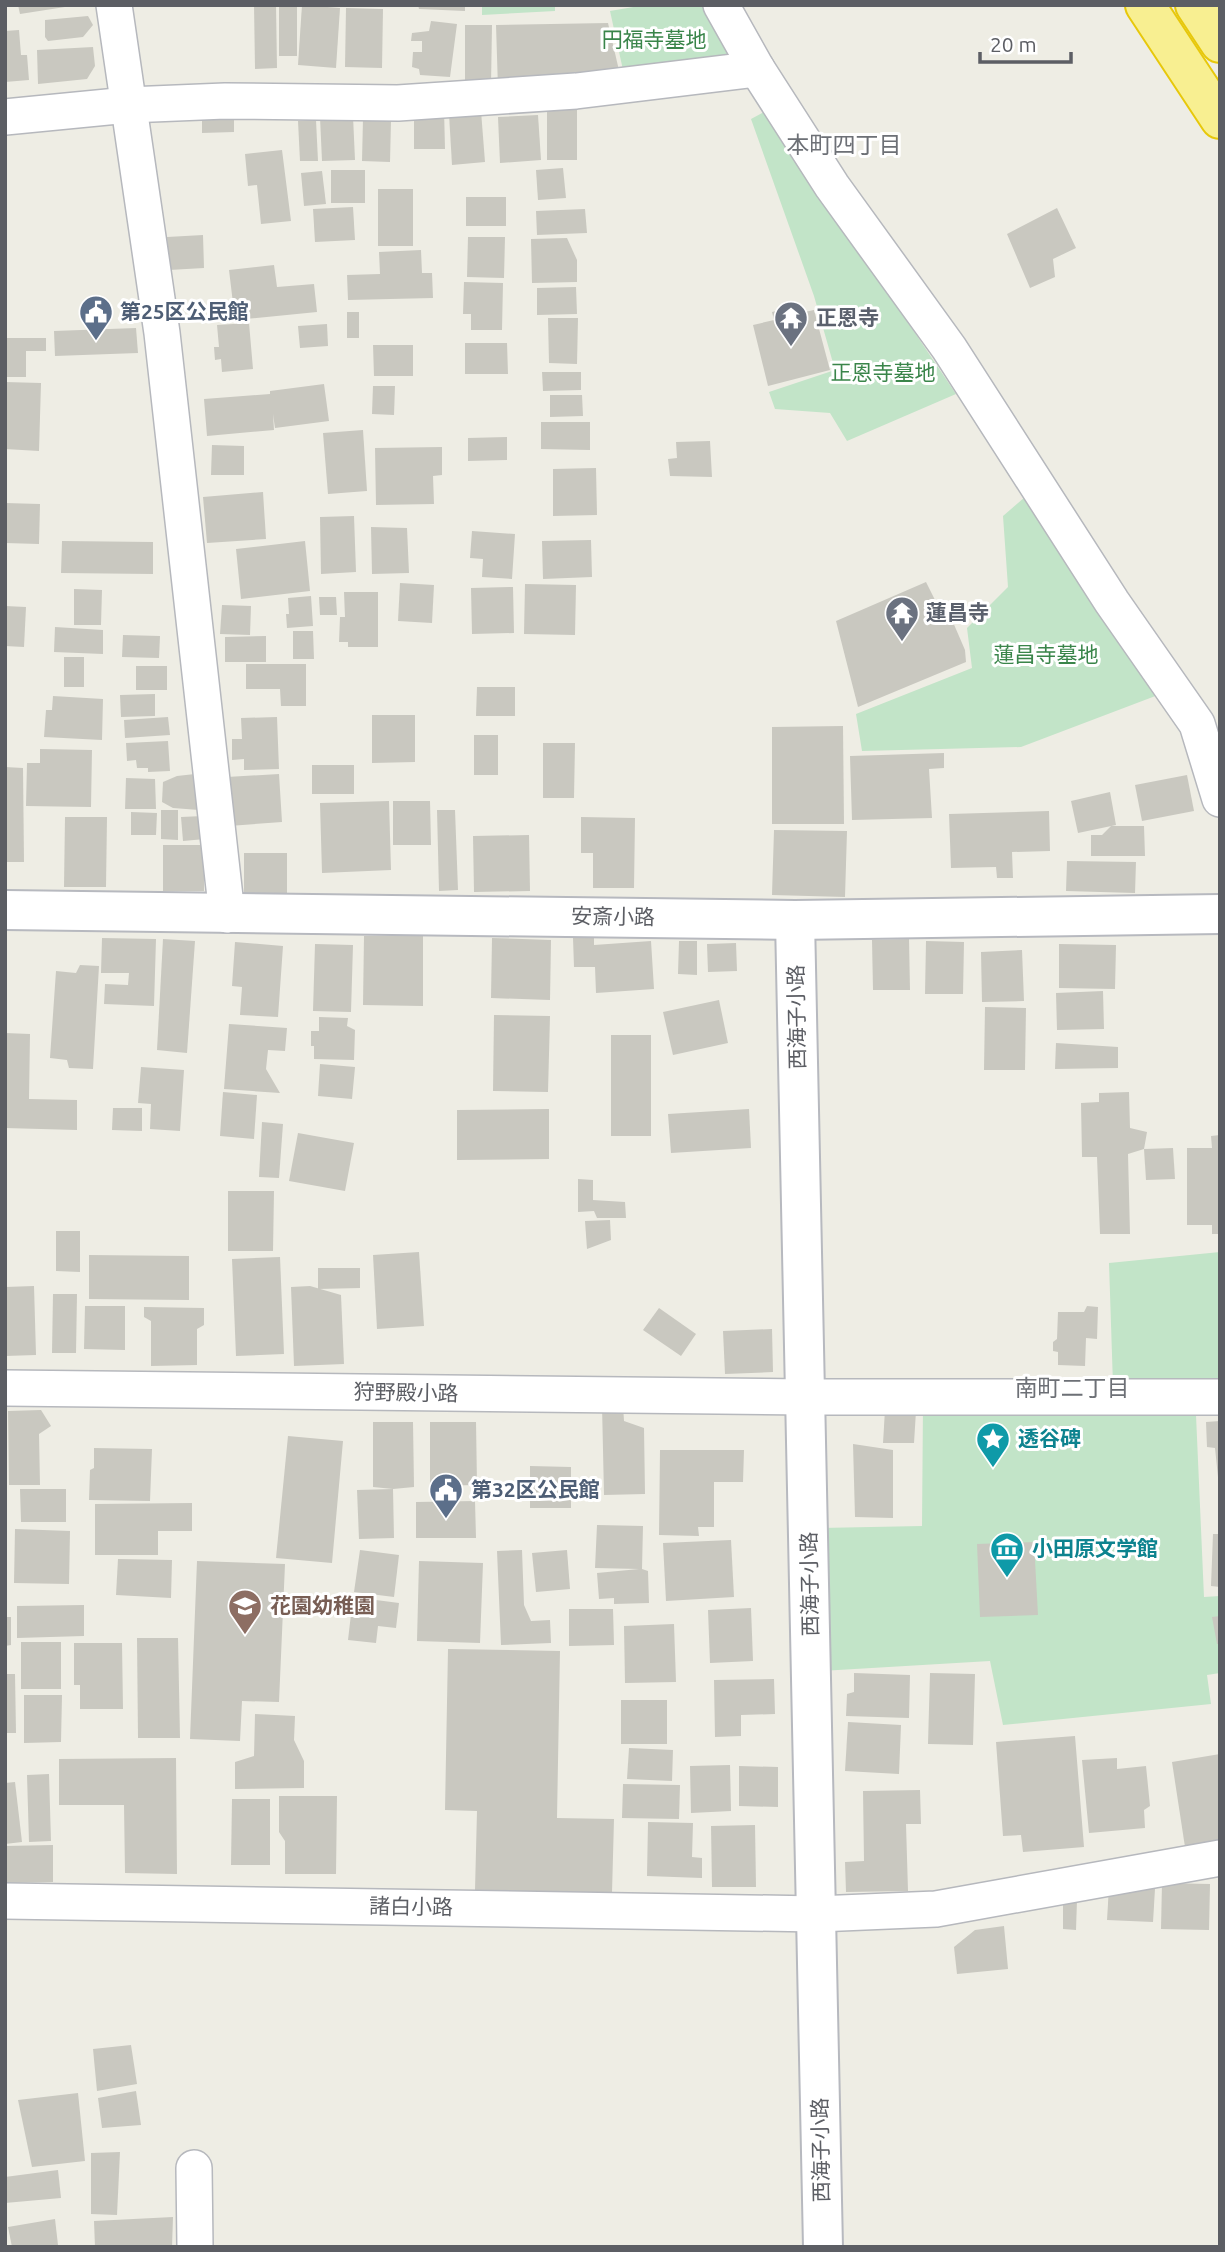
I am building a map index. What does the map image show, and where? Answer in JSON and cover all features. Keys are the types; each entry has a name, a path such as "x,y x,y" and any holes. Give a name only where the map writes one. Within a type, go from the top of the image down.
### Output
{"highway":[{"path":"1145,5 1220,119"},
{"path":"1195,5 1220,43"}],"street":[{"path":"114,5 162,333 227,915"},
{"path":"721,5 757,69 832,187 948,348 1112,602 1197,724 1220,799"},
{"path":"5,117 128,105 225,101 398,103 576,91 757,69"},
{"name":"安斎小路","path":"5,910 227,915 795,920 1220,914"},
{"name":"西海子小路","path":"795,920 822,2247"},
{"name":"狩野殿小路","path":"5,1388 806,1397 1220,1397"},
{"name":"諸白小路","path":"5,1901 817,1914 936,1909 1220,1858"},
{"path":"194,2168 195,2247"}],"green space":[{"path":"482,5 555,5 555,11 482,15"},
{"name":"円福寺墓地","path":"645,5 709,5 744,65 625,79 610,11"},
{"name":"正恩寺墓地","path":"766,111 956,394 847,441 830,413 775,409 769,392 835,370 814,296 751,119"},
{"name":"蓮昌寺墓地","path":"1032,491 1158,695 1021,747 862,751 856,714 972,668 967,628 1008,587 1003,516"},
{"path":"1220,1252 1220,1385 1113,1385 1109,1263"},
{"path":"923,1404 1196,1415 1204,1597 1220,1596 1220,1673 1207,1675 1211,1704 1003,1725 990,1661 821,1671 820,1528 922,1526"}],"building":[{"path":"18,5 65,5 65,7 20,14"},
{"path":"254,5 276,5 277,68 255,69"},
{"path":"302,5 340,8 336,68 298,65"},
{"path":"418,5 465,5 465,11 419,9"},
{"path":"279,6 297,6 297,56 279,56"},
{"path":"346,8 383,9 382,68 345,67"},
{"path":"88,16 93,25 83,37 48,41 45,37 45,20"},
{"path":"431,21 457,24 450,77 420,75 419,69 412,67 413,52 422,52 422,41 411,41 412,33 429,31"},
{"path":"608,23 621,79 498,89 496,25"},
{"path":"465,25 492,25 491,85 465,85"},
{"path":"19,30 21,55 27,55 29,80 5,82 5,31"},
{"path":"93,47 95,66 87,79 38,84 37,50"},
{"path":"414,109 444,109 445,149 414,149"},
{"path":"547,110 577,110 577,160 547,160"},
{"path":"234,111 234,132 202,133 202,112"},
{"path":"481,111 485,162 452,165 449,114"},
{"path":"538,115 541,160 500,163 498,117"},
{"path":"353,116 355,160 322,161 320,117"},
{"path":"363,119 391,120 390,162 362,161"},
{"path":"316,120 318,161 300,161 298,121"},
{"path":"282,150 291,221 261,224 257,185 248,186 245,154"},
{"path":"563,168 566,198 538,200 536,170"},
{"path":"331,170 365,170 365,203 331,203"},
{"path":"322,171 326,204 304,206 301,173"},
{"path":"378,189 413,189 413,246 378,246"},
{"path":"466,197 506,197 506,226 466,226"},
{"path":"353,207 355,240 315,242 313,209"},
{"path":"1057,208 1076,248 1053,259 1055,277 1030,288 1007,234"},
{"path":"585,209 587,233 537,235 536,211"},
{"path":"203,235 204,268 169,270 167,237"},
{"path":"468,237 505,237 504,278 467,277"},
{"path":"567,238 577,260 577,282 532,283 531,239"},
{"path":"421,250 422,273 432,273 433,298 348,300 347,275 380,274 379,252"},
{"path":"274,265 277,287 314,284 317,312 235,320 229,270"},
{"path":"464,282 503,283 502,330 471,330 471,314 463,314"},
{"path":"576,287 577,314 537,315 537,288"},
{"name":"正恩寺","path":"798,306 800,313 814,310 830,370 768,386 753,325 774,320 772,312"},
{"path":"347,312 359,312 359,338 347,338"},
{"path":"548,318 578,318 577,364 549,363"},
{"path":"249,323 253,369 222,372 221,359 215,360 214,347 219,347 217,325"},
{"path":"327,324 328,346 300,348 298,326"},
{"name":"第25区公民館","path":"136,328 138,353 55,356 54,331"},
{"path":"5,338 46,338 46,351 26,351 26,377 5,377"},
{"path":"465,343 507,343 508,374 465,374"},
{"path":"373,345 413,345 413,376 374,376"},
{"path":"542,372 581,372 581,390 543,391"},
{"path":"5,382 41,383 39,451 5,449"},
{"path":"324,384 329,421 275,428 273,414 274,430 207,436 204,399 270,394 270,391"},
{"path":"373,386 395,386 394,415 372,414"},
{"path":"550,395 582,395 583,416 550,417"},
{"path":"541,422 590,422 590,450 541,449"},
{"path":"363,430 367,491 328,494 323,433"},
{"path":"507,437 507,460 468,461 468,438"},
{"path":"710,441 712,477 670,476 668,459 677,458 676,442"},
{"path":"212,445 244,446 244,475 211,475"},
{"path":"442,447 442,475 433,476 434,504 376,505 375,448"},
{"path":"596,468 597,515 553,516 553,469"},
{"path":"263,492 266,539 207,543 203,497"},
{"path":"5,503 40,504 39,544 5,543"},
{"path":"354,516 356,572 321,574 320,517"},
{"path":"371,527 407,528 409,573 372,574"},
{"path":"472,531 515,534 512,579 482,577 483,559 470,558"},
{"path":"591,540 592,577 543,579 542,541"},
{"path":"62,541 153,542 153,574 61,573"},
{"path":"305,541 310,591 241,599 236,549"},
{"name":"蓮昌寺","path":"926,582 936,602 943,599 965,650 966,662 858,707 836,621"},
{"path":"400,583 434,585 432,623 398,621"},
{"path":"525,584 576,585 575,635 524,634"},
{"path":"513,587 514,633 472,634 471,588"},
{"path":"74,589 102,590 101,625 74,625"},
{"path":"344,592 378,592 378,647 348,647 348,642 339,642 340,617 345,617"},
{"path":"311,596 313,626 287,628 288,598"},
{"path":"319,597 336,597 337,615 320,615"},
{"path":"222,605 251,606 250,635 220,634"},
{"path":"5,606 26,607 24,647 5,646"},
{"path":"55,627 103,630 103,654 54,652"},
{"path":"293,631 313,631 314,659 293,659"},
{"path":"123,635 160,636 159,658 122,657"},
{"path":"266,636 266,662 225,662 225,637"},
{"path":"64,657 84,657 84,687 64,687"},
{"path":"246,664 306,664 306,706 281,706 280,689 246,689"},
{"path":"136,666 167,666 167,690 136,690"},
{"path":"477,687 515,687 515,716 476,716"},
{"path":"155,694 155,716 121,717 120,695"},
{"path":"53,696 103,699 102,740 44,737 46,710 52,710"},
{"path":"372,715 415,715 415,762 372,763"},
{"path":"168,717 170,735 125,738 124,720"},
{"path":"277,717 279,769 244,770 244,759 232,760 232,739 242,739 241,718"},
{"path":"843,726 844,824 772,824 772,727"},
{"path":"474,735 498,735 498,775 474,775"},
{"path":"168,741 170,771 148,772 148,768 137,768 136,760 127,761 126,743"},
{"path":"543,743 575,743 574,798 543,798"},
{"path":"40,749 92,750 91,807 26,806 27,763 40,763"},
{"path":"944,753 944,768 929,769 932,818 852,820 850,756"},
{"path":"312,765 354,765 354,794 312,794"},
{"path":"5,767 23,768 24,862 5,862"},
{"path":"195,774 199,810 173,808 162,802 163,782 177,776"},
{"path":"279,774 282,822 229,826 227,777"},
{"path":"1187,775 1194,811 1142,821 1135,785"},
{"path":"126,778 155,779 156,809 125,809"},
{"path":"1110,792 1116,825 1078,833 1071,801"},
{"path":"389,801 391,870 322,873 320,803"},
{"path":"393,801 430,801 431,845 393,845"},
{"path":"161,810 178,810 178,840 161,839"},
{"path":"437,810 455,810 458,890 439,891"},
{"path":"1049,811 1050,851 1012,852 1013,878 997,878 996,867 951,868 949,814"},
{"path":"131,812 157,813 156,835 131,835"},
{"path":"203,816 205,839 183,841 181,817"},
{"path":"65,817 107,817 106,887 64,887"},
{"path":"581,817 635,818 634,888 593,888 593,853 581,853"},
{"path":"1111,826 1144,826 1145,856 1091,856 1091,835 1102,835"},
{"path":"774,830 847,831 845,897 772,895"},
{"path":"529,835 530,891 474,892 473,836"},
{"path":"163,845 204,845 204,891 163,891"},
{"path":"244,853 287,853 287,894 244,894"},
{"path":"1067,861 1136,862 1135,893 1066,891"},
{"path":"364,936 423,936 423,1006 363,1005"},
{"path":"102,938 156,939 154,1006 104,1004 105,984 128,985 129,973 101,973"},
{"path":"492,938 551,940 550,1000 491,998"},
{"path":"573,938 594,938 594,945 651,941 654,989 596,993 595,967 574,967"},
{"path":"163,939 195,941 187,1053 157,1050"},
{"path":"909,939 910,990 873,990 872,940"},
{"path":"679,941 697,941 697,975 678,974"},
{"path":"926,941 964,942 963,994 925,994"},
{"path":"235,942 283,946 278,1017 240,1015 242,987 232,986"},
{"path":"736,943 737,971 708,972 707,944"},
{"path":"315,944 353,945 351,1012 313,1011"},
{"path":"1059,944 1116,945 1115,989 1059,988"},
{"path":"1022,950 1024,1001 982,1002 981,952"},
{"path":"80,965 99,966 93,1069 69,1068 67,1060 50,1058 56,971 76,973"},
{"path":"1103,991 1104,1029 1057,1030 1056,993"},
{"path":"719,1000 728,1043 673,1055 663,1012"},
{"path":"985,1007 1026,1008 1025,1070 984,1070"},
{"path":"494,1015 550,1016 548,1092 493,1091"},
{"path":"319,1017 348,1018 347,1026 355,1030 354,1060 314,1059 311,1031 319,1031"},
{"path":"229,1024 287,1028 285,1051 268,1050 266,1069 280,1093 224,1089"},
{"path":"5,1033 30,1034 29,1099 77,1100 77,1130 5,1128"},
{"path":"611,1035 651,1035 651,1136 611,1136"},
{"path":"1056,1043 1118,1047 1118,1068 1055,1069"},
{"path":"320,1064 355,1067 352,1099 318,1096"},
{"path":"141,1067 184,1070 180,1131 150,1129 151,1104 138,1103"},
{"path":"223,1092 257,1095 254,1139 220,1136"},
{"path":"1129,1092 1130,1128 1147,1132 1144,1149 1128,1154 1130,1234 1100,1234 1097,1157 1082,1157 1081,1103 1099,1102 1099,1093"},
{"path":"113,1108 142,1108 142,1131 112,1130"},
{"path":"549,1109 549,1159 457,1160 457,1110"},
{"path":"749,1109 751,1148 671,1153 668,1114"},
{"path":"262,1122 283,1124 279,1178 259,1177"},
{"path":"298,1133 354,1143 345,1191 289,1181"},
{"path":"1220,1135 1220,1234 1212,1234 1212,1225 1187,1225 1187,1148 1212,1148 1211,1136"},
{"path":"1173,1148 1175,1179 1146,1180 1144,1149"},
{"path":"578,1179 593,1180 593,1200 625,1202 626,1218 597,1218 594,1211 578,1212"},
{"path":"228,1191 274,1191 273,1251 228,1251"},
{"path":"610,1220 611,1240 587,1249 585,1221"},
{"path":"56,1231 80,1231 80,1272 56,1271"},
{"path":"419,1252 424,1326 377,1329 373,1255"},
{"path":"89,1255 189,1256 189,1300 89,1299"},
{"path":"280,1257 284,1354 236,1356 232,1259"},
{"path":"318,1268 360,1268 360,1288 318,1289"},
{"path":"34,1286 36,1355 5,1356 5,1287"},
{"path":"310,1286 341,1295 344,1364 294,1366 291,1287"},
{"path":"53,1294 77,1294 76,1353 52,1353"},
{"path":"85,1306 125,1306 125,1350 84,1349"},
{"path":"1087,1306 1098,1307 1097,1339 1086,1338 1085,1366 1058,1365 1058,1352 1053,1351 1053,1342 1057,1339 1058,1312 1084,1312"},
{"path":"144,1307 204,1308 204,1325 197,1329 197,1365 151,1366 151,1321 144,1317"},
{"path":"659,1308 696,1334 681,1356 643,1330"},
{"path":"772,1329 773,1372 725,1374 723,1331"},
{"path":"602,1405 623,1405 624,1421 644,1428 645,1494 604,1495"},
{"path":"41,1410 51,1426 39,1434 40,1485 9,1485 8,1411"},
{"path":"885,1410 916,1411 914,1443 883,1443"},
{"path":"1220,1421 1218,1477 1215,1448 1207,1447 1206,1422"},
{"path":"373,1422 413,1422 414,1487 373,1487"},
{"path":"430,1422 476,1422 477,1485 430,1486"},
{"path":"288,1436 343,1441 332,1563 276,1558"},
{"path":"853,1444 893,1450 893,1518 855,1517"},
{"path":"94,1448 152,1449 150,1501 89,1500"},
{"path":"660,1450 744,1450 743,1482 714,1482 714,1527 698,1527 699,1536 659,1535"},
{"path":"530,1466 571,1467 571,1508 530,1508"},
{"path":"20,1489 66,1489 66,1522 21,1522"},
{"path":"393,1489 394,1538 359,1539 357,1490"},
{"name":"第32区公民館","path":"475,1501 476,1538 416,1538 416,1502"},
{"path":"192,1503 192,1531 158,1531 158,1555 95,1555 95,1504"},
{"path":"597,1525 643,1526 642,1569 648,1571 649,1603 614,1604 614,1598 599,1599 597,1573 639,1569 595,1568"},
{"path":"15,1529 70,1531 69,1584 14,1583"},
{"path":"1213,1534 1220,1534 1220,1587 1211,1586"},
{"path":"731,1540 734,1597 666,1601 663,1543"},
{"name":"小田原文学館","path":"1034,1542 1038,1615 980,1617 977,1544"},
{"path":"360,1550 399,1555 394,1597 354,1592"},
{"path":"522,1550 524,1605 531,1621 550,1620 551,1643 501,1645 497,1551"},
{"path":"567,1550 570,1589 536,1592 532,1553"},
{"path":"118,1559 172,1560 171,1598 116,1595"},
{"path":"197,1561 285,1564 279,1702 242,1701 240,1741 190,1739"},
{"path":"419,1561 483,1563 480,1643 417,1641"},
{"path":"353,1597 399,1603 396,1628 378,1626 376,1643 348,1640"},
{"path":"84,1605 84,1636 17,1638 17,1606"},
{"path":"751,1608 753,1661 710,1663 708,1610"},
{"path":"569,1609 613,1609 614,1645 569,1646"},
{"path":"1220,1616 1220,1644 1217,1644 1212,1617"},
{"path":"5,1617 11,1617 11,1645 5,1646"},
{"path":"674,1624 676,1682 625,1683 624,1626"},
{"path":"137,1638 178,1638 180,1738 138,1738"},
{"path":"21,1642 61,1642 61,1689 21,1689"},
{"path":"74,1643 122,1643 123,1709 80,1709 80,1685 74,1685"},
{"path":"448,1649 560,1651 557,1818 614,1819 612,1893 475,1890 477,1811 445,1810"},
{"path":"854,1673 910,1675 909,1718 846,1716 847,1694 854,1692"},
{"path":"930,1673 975,1674 973,1745 928,1744"},
{"path":"5,1674 15,1674 16,1733 5,1733"},
{"path":"774,1679 775,1714 741,1715 741,1736 715,1737 714,1680"},
{"path":"24,1695 62,1695 61,1742 24,1743"},
{"path":"621,1700 667,1700 667,1744 621,1744"},
{"path":"255,1714 295,1716 294,1740 304,1761 304,1788 235,1789 235,1762 254,1756"},
{"path":"848,1722 901,1725 899,1774 845,1771"},
{"path":"1075,1736 1084,1847 1023,1852 1021,1835 1003,1836 996,1742"},
{"path":"629,1748 673,1750 672,1781 627,1779"},
{"path":"1220,1754 1220,1842 1185,1847 1172,1762"},
{"path":"176,1758 177,1874 125,1873 124,1805 59,1805 59,1759"},
{"path":"1117,1758 1117,1769 1146,1766 1150,1806 1144,1810 1145,1828 1089,1833 1082,1760"},
{"path":"730,1765 731,1811 691,1813 690,1766"},
{"path":"739,1766 778,1767 778,1807 739,1806"},
{"path":"49,1774 51,1841 29,1842 27,1775"},
{"path":"15,1782 22,1842 5,1844 5,1783"},
{"path":"623,1784 680,1785 679,1819 622,1818"},
{"path":"920,1790 921,1824 906,1824 908,1891 846,1892 845,1862 864,1861 863,1791"},
{"path":"279,1796 337,1796 336,1874 285,1874 285,1841 279,1832"},
{"path":"232,1799 270,1799 270,1865 231,1865"},
{"path":"648,1822 693,1823 692,1857 702,1858 702,1878 647,1876"},
{"path":"755,1825 756,1887 712,1887 711,1826"},
{"path":"53,1845 53,1882 5,1883 5,1846"},
{"path":"1162,1883 1210,1884 1209,1930 1161,1929"},
{"path":"1109,1887 1155,1889 1153,1922 1107,1920"},
{"path":"1063,1900 1077,1900 1076,1930 1063,1929"},
{"path":"1004,1926 1008,1969 957,1974 954,1947 975,1930"},
{"path":"131,2045 137,2084 97,2091 93,2049"},
{"path":"136,2091 141,2125 102,2128 98,2098"},
{"path":"78,2093 85,2161 32,2167 18,2100"},
{"path":"120,2152 117,2215 91,2214 91,2153"},
{"path":"58,2170 61,2198 5,2203 5,2177"},
{"path":"173,2217 172,2247 95,2247 94,2221"},
{"path":"55,2219 58,2245 12,2247 8,2227"}],"place":[{"name":"第25区公民館","path":"96,342"},
{"name":"正恩寺","path":"791,348"},
{"name":"蓮昌寺","path":"902,643"},
{"name":"透谷碑","path":"993,1469"},
{"name":"第32区公民館","path":"446,1520"},
{"name":"小田原文学館","path":"1007,1579"},
{"name":"花園幼稚園","path":"245,1636"}],"district":[{"name":"本町四丁目","path":"844,145"},
{"name":"南町二丁目","path":"1072,1388"}]}
